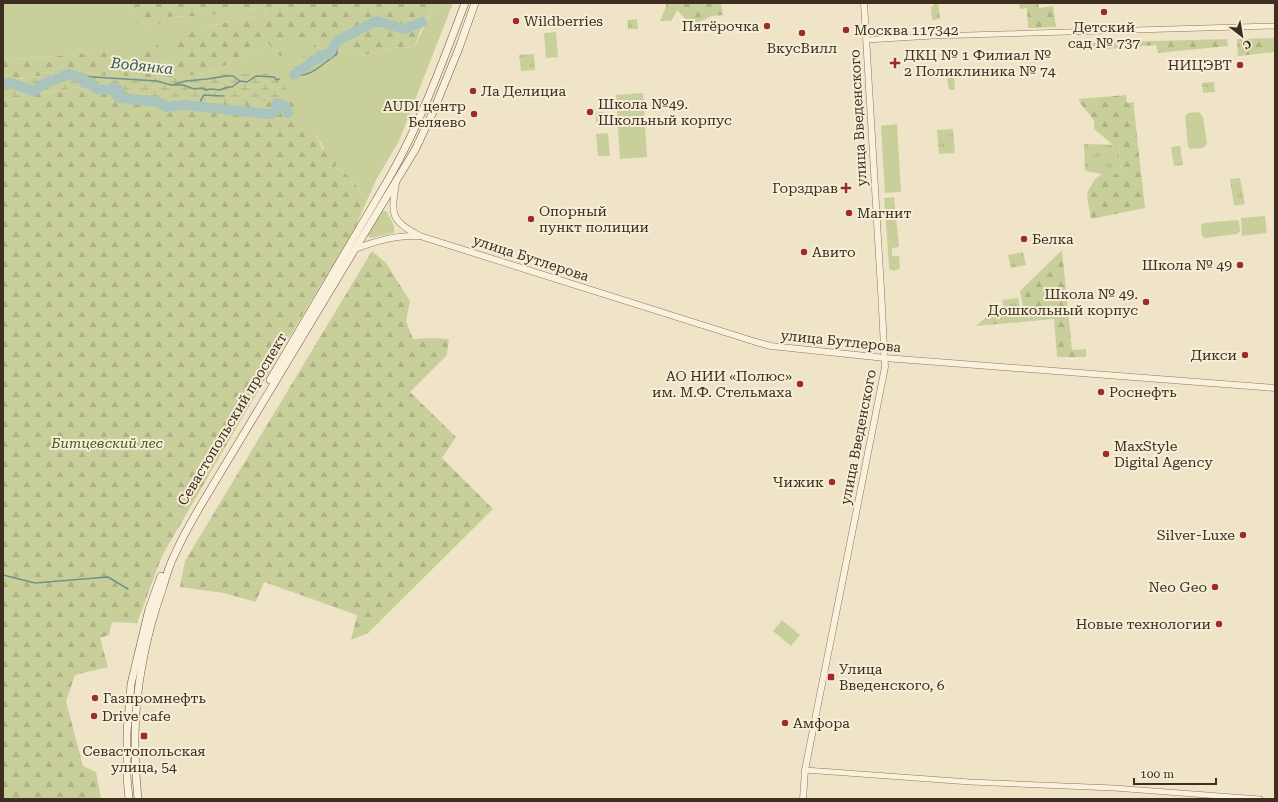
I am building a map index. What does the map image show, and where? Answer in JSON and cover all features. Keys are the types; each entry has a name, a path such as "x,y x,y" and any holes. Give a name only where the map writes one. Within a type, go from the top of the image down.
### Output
{"main road":[{"name":"Севастопольский проспект","path":"129,799 127,777 127,732 131,684 149,609 169,556 181,530 407,146 420,118 465,3"},
{"name":"Севастопольский проспект","path":"138,799 135,770 135,737 142,667 154,611 173,558 201,505 354,248 415,150 428,124 446,80 475,3"}],"street":[{"name":"улица Введенского","path":"803,799 805,770 885,367 864,3"},
{"path":"866,40 933,36 1275,26"},
{"path":"436,76 436,80 439,83 443,83 446,80"},
{"name":"улица Бутлерова","path":"397,181 394,199 394,216 404,228 420,236 771,346 885,358 1275,388"},
{"name":"улица Бутлерова","path":"354,248 407,235 420,236"},
{"path":"805,770 963,781 1114,788 1260,799"}],"green space":[{"path":"3,3 128,3 133,13 143,25 154,23 163,24 165,17 201,16 265,7 268,15 198,28 174,63 167,66 138,58 119,61 108,56 106,52 3,60"},
{"path":"128,3 440,3 432,10 420,32 414,48 400,47 385,49 366,55 330,49 296,74 290,69 320,40 292,39 281,57 262,37 262,48 213,71 177,78 110,76 66,71 27,78 3,80 3,60 106,52 109,56 116,60 129,60 138,58 137,49 148,43 158,44 159,53 165,57 168,66 174,63 172,45 198,28 268,15 265,7 201,16 165,17 163,24 154,23 143,25 133,21 133,13"},
{"path":"440,3 453,3 399,141 376,180 355,228 366,199 350,177 335,167 312,128 303,120 294,119 287,116 288,112 293,109 285,98 179,103 177,78 213,71 262,48 262,37 321,40 290,69 296,73 330,49 366,55 385,49 400,47 414,48 432,10"},
{"path":"666,3 721,3 723,15 712,16 699,22 688,22 677,10 671,21 660,21 666,7"},
{"path":"935,3 938,3 940,19 932,20 931,8"},
{"path":"1019,3 1038,3 1039,8 1053,6 1056,27 1028,28 1027,8 1020,9"},
{"path":"637,19 638,29 628,29 627,20"},
{"path":"556,32 558,57 546,58 544,33"},
{"path":"1275,38 1275,52 1238,56 1237,39"},
{"path":"1227,39 1228,46 1158,53 1156,45 1082,51 1082,43"},
{"path":"12,42 23,45 28,51 20,53 12,51 10,47"},
{"path":"534,54 535,70 521,71 519,55"},
{"path":"66,71 110,76 177,78 177,81 223,74 270,73 279,75 285,84 287,93 274,101 190,101 165,105 155,97 135,92 84,86 3,98 3,80 27,78"},
{"path":"954,77 955,90 949,90 947,78"},
{"path":"1214,82 1215,92 1203,93 1202,83"},
{"name":"Битцевский лес","path":"84,86 135,92 155,97 165,105 285,98 300,103 300,110 293,109 288,112 287,116 303,120 310,125 323,149 332,150 339,158 335,167 350,177 366,199 355,228 284,346 162,556 137,623 112,622 109,635 100,638 108,667 75,675 66,701 83,766 96,772 101,799 3,799 3,98"},
{"path":"643,93 647,157 620,159 616,95"},
{"path":"1126,95 1127,103 1134,102 1145,208 1091,219 1087,197 1088,191 1095,179 1102,174 1121,174 1119,145 1113,145 1094,129 1094,120 1080,103 1079,99"},
{"path":"604,112 605,122 596,122 596,113"},
{"path":"1199,112 1203,117 1207,144 1203,148 1190,149 1188,147 1185,116 1188,113"},
{"path":"897,124 901,192 885,193 881,126"},
{"path":"953,129 955,153 939,154 937,130"},
{"path":"608,133 610,156 598,156 596,134"},
{"path":"1084,144 1119,145 1121,174 1102,174 1085,171"},
{"path":"1180,146 1183,165 1174,166 1171,147"},
{"path":"1240,178 1245,204 1234,206 1230,179"},
{"path":"894,197 899,247 892,248 892,256 899,256 900,268 893,271 889,269 884,198"},
{"path":"382,210 387,212 391,219 394,233 370,238 367,234"},
{"path":"1265,216 1267,233 1242,236 1241,218"},
{"path":"1239,221 1240,232 1237,234 1205,238 1202,236 1201,225 1203,223"},
{"path":"1062,250 1072,350 1086,349 1086,357 1057,357 1054,319 976,326 999,305 1001,315 1024,312 1020,291"},
{"path":"372,251 386,263 410,301 406,321 413,339 449,339 447,355 410,392 456,437 442,458 493,509 368,633 351,640 357,615 264,582 256,602 224,593 180,587 185,561"},
{"path":"1023,252 1026,265 1011,268 1008,255"},
{"path":"1018,298 1020,308 1004,311 1002,300"},
{"path":"782,620 800,635 791,646 773,631"}],"waterway":[{"name":"Водянка","path":"294,75 307,67 313,60 319,59 321,55 329,54 337,41 376,21 405,29 422,22"},
{"path":"294,75 306,75 317,69 337,54 337,41"},
{"path":"3,84 10,83 34,91 43,84 69,74 84,79 84,83 89,82 97,89 111,90 114,87 120,91 116,95 120,98 158,102 166,107 184,105 269,114 274,113 277,110 277,103 286,107 288,113"},
{"name":"Водянка","path":"77,76 157,81 171,85 183,85 194,89 202,88 206,90 220,90 232,87 240,81 247,82 256,76 274,77 277,80 279,79"},
{"path":"175,84 186,81 226,76 233,76 240,81"},
{"path":"201,107 201,100 204,95 224,96"},
{"path":"3,575 35,583 108,577 128,589"}],"place":[{"name":"Детский сад № 737","path":"1104,12"},
{"name":"Wildberries","path":"516,21"},
{"name":"Пятёрочка","path":"767,26"},
{"name":"Москва 117342","path":"846,30"},
{"name":"ВкусВилл","path":"802,33"},
{"name":"ДКЦ № 1 Филиал № 2 Поликлиника № 74","path":"895,63"},
{"name":"НИЦЭВТ","path":"1240,65"},
{"name":"Ла Делициа","path":"473,91"},
{"name":"Школа №49. Школьный корпус","path":"590,112"},
{"name":"AUDI центр Беляево","path":"474,114"},
{"name":"Горздрав","path":"846,188"},
{"name":"Магнит","path":"849,213"},
{"name":"Опорный пункт полиции","path":"531,219"},
{"name":"Белка","path":"1024,239"},
{"name":"Авито","path":"804,252"},
{"name":"Школа № 49","path":"1240,265"},
{"name":"Школа № 49. Дошкольный корпус","path":"1146,302"},
{"name":"Дикси","path":"1245,355"},
{"name":"АО НИИ «Полюс» им. М.Ф. Стельмаха","path":"800,384"},
{"name":"Роснефть","path":"1101,392"},
{"name":"MaxStyle Digital Agency","path":"1106,454"},
{"name":"Чижик","path":"832,482"},
{"name":"Silver-Luxe","path":"1243,535"},
{"name":"Neo Geo","path":"1215,587"},
{"name":"Новые технологии","path":"1219,624"},
{"name":"Улица Введенского, 6","path":"831,677"},
{"name":"Газпромнефть","path":"95,698"},
{"name":"Drive cafe","path":"94,716"},
{"name":"Амфора","path":"785,723"},
{"name":"Севастопольская улица, 54","path":"144,736"}]}
